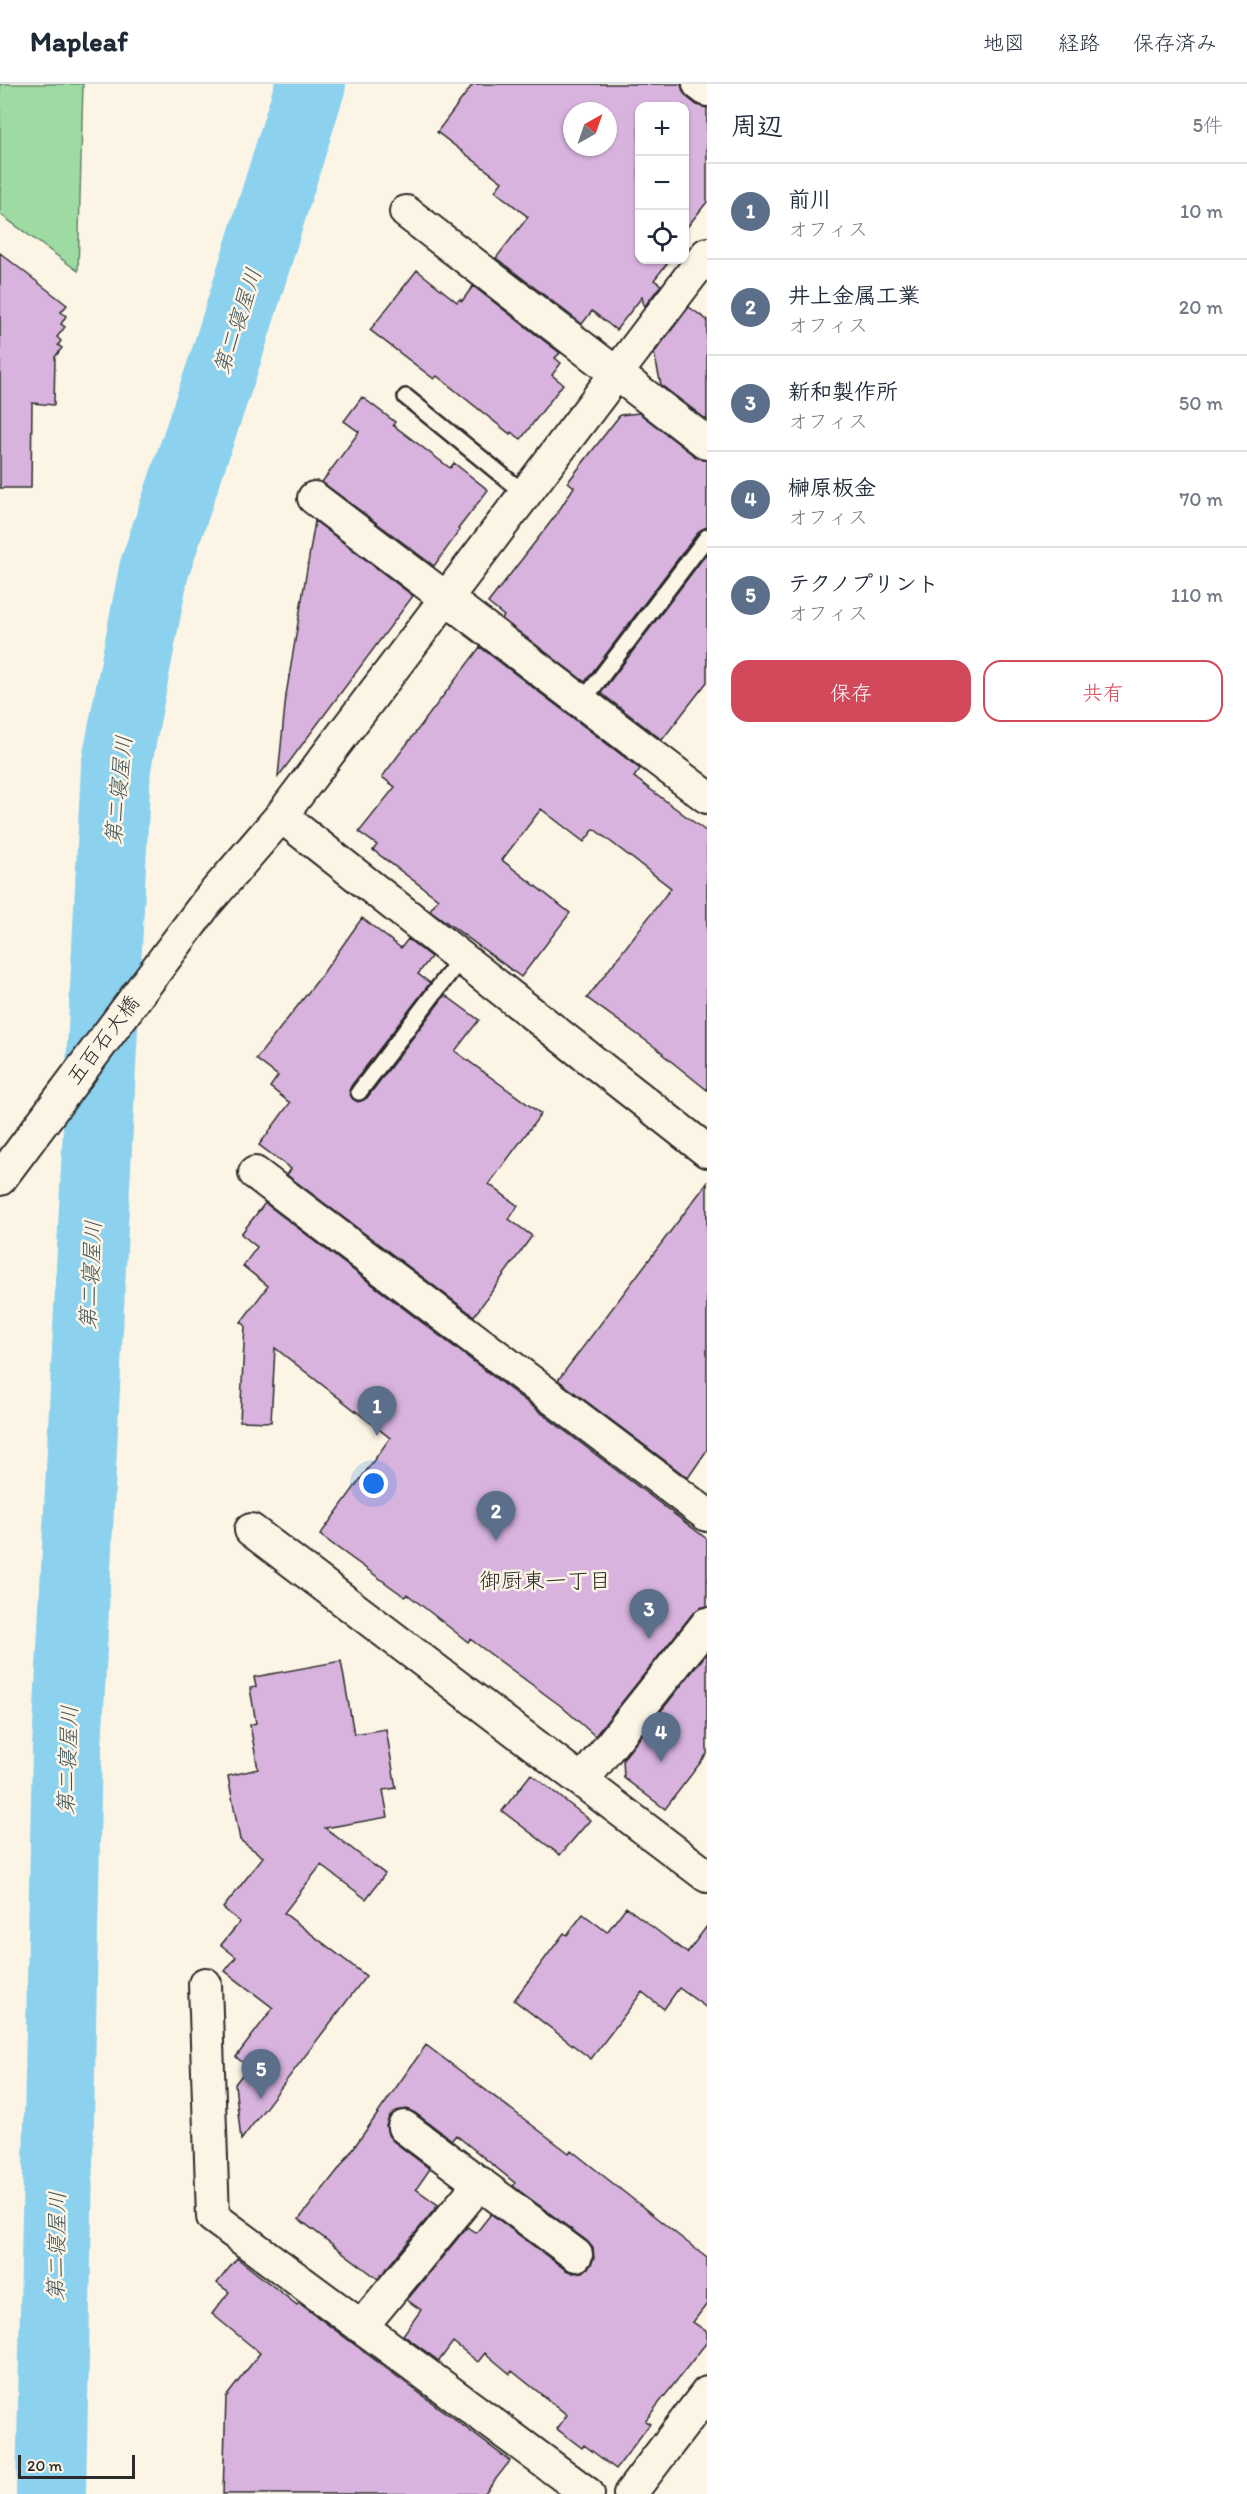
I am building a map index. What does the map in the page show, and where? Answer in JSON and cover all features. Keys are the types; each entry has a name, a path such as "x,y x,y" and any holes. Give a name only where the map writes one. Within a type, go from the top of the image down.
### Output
{"street":[{"path":"699,84 707,90"},
{"path":"406,212 707,443"},
{"name":"五百石大橋","path":"0,1179 207,902 281,816 707,254"},
{"path":"314,498 707,796"},
{"path":"281,816 707,1151"},
{"path":"255,1173 707,1515"},
{"path":"251,1530 707,1876"},
{"path":"582,1782 707,1624"},
{"path":"205,1984 213,2217 588,2494"},
{"path":"404,2127 576,2255"},
{"path":"361,2326 480,2183"},
{"path":"630,2494 707,2393"}],"lane":[{"path":"406,397 525,494"},
{"path":"582,702 707,537"},
{"path":"358,1092 461,958"}],"green space":[{"path":"0,84 83,84 78,271 0,214"}],"building":[{"path":"473,84 681,84 688,98 697,105 707,108 707,202 689,225 689,102 635,102 635,264 667,264 654,280 661,285 644,307 642,297 616,330 592,311 582,324 496,258 528,217 495,191 502,182 437,132"},
{"path":"0,253 67,305 61,312 66,316 61,324 65,327 57,337 61,341 58,345 62,348 55,357 54,405 32,403 31,488 0,488"},
{"path":"417,270 457,302 460,299 462,301 473,286 560,353 555,358 561,363 552,375 563,384 521,439 511,432 510,434 437,376 434,379 370,330"},
{"path":"689,307 707,320 707,420 661,385 654,353"},
{"path":"362,397 395,422 393,425 450,468 454,463 488,490 458,529 460,530 434,566 322,482 359,432 344,421"},
{"path":"639,413 696,457 707,461 707,527 699,531 585,682 502,619 504,616 488,603 556,515 574,487 568,482 620,415"},
{"path":"315,521 413,596 278,777 286,695"},
{"path":"707,553 707,682 662,740 601,693"},
{"path":"480,647 640,769 634,777 707,832 707,1090 663,1053 587,998 671,888 594,829 584,842 541,809 502,860 570,913 521,977 430,910 438,899 373,850 377,845 359,832 395,787 382,777"},
{"path":"362,918 401,948 408,939 431,957 418,974 430,983 351,1086 349,1091 353,1099 358,1102 367,1098 445,995 479,1020 455,1051 541,1114 489,1184 518,1206 509,1219 532,1236 474,1316 287,1175 291,1169 259,1145 290,1103 270,1087 278,1076 256,1059 321,976"},
{"path":"707,1183 707,1450 688,1478 558,1380"},
{"path":"265,1203 707,1539 707,1606 693,1613 595,1736 561,1706 470,1639 468,1642 407,1594 405,1597 320,1535 390,1438 275,1348 271,1422 240,1421 245,1325 241,1322 268,1286 243,1266 257,1247 241,1234"},
{"path":"707,1653 707,1754 665,1809 624,1778 623,1759"},
{"path":"341,1661 354,1734 386,1729 396,1788 383,1790 388,1817 325,1828 385,1874 366,1899 321,1865 284,1913 366,1976 241,2140 235,2084 248,2067 236,2057 273,2008 225,1971 236,1957 221,1945 240,1922 223,1908 263,1857 240,1840 228,1776 258,1769 250,1725 256,1723 250,1688 256,1687 254,1677"},
{"path":"531,1774 590,1820 560,1855 502,1811"},
{"path":"626,1907 687,1953 707,1926 707,2008 679,1988 664,2009 642,1992 591,2059 514,2000 564,1933 567,1935 583,1914 607,1932"},
{"path":"426,2045 569,2153 571,2150 707,2258 707,2304 693,2322 707,2332 707,2342 645,2421 650,2424 616,2469 584,2445 582,2448 557,2429 567,2415 512,2371 510,2374 485,2353 478,2362 453,2342 439,2361 403,2335 421,2310 407,2300 467,2227 476,2233 491,2214 573,2273 583,2272 594,2258 593,2248 587,2241 513,2186 515,2183 456,2135 452,2140 407,2109 396,2111 389,2117 386,2126 388,2135 430,2169 416,2189 438,2205 378,2279 299,2219 338,2170"},
{"path":"237,2258 297,2305 299,2303 510,2461 484,2494 223,2494 226,2397 260,2353 212,2314 229,2292 217,2283"}],"waterway":[{"name":"第二寝屋川","path":"51,2494 67,1749 116,767 154,570 226,357 311,84"}],"place":[{"name":"前川","path":"377,1436"},
{"name":"井上金属工業","path":"496,1541"},
{"name":"新和製作所","path":"649,1639"},
{"name":"榊原板金","path":"661,1762"},
{"name":"テクノプリント","path":"261,2099"}],"district":[{"name":"御厨東一丁目","path":"545,1580"}]}
